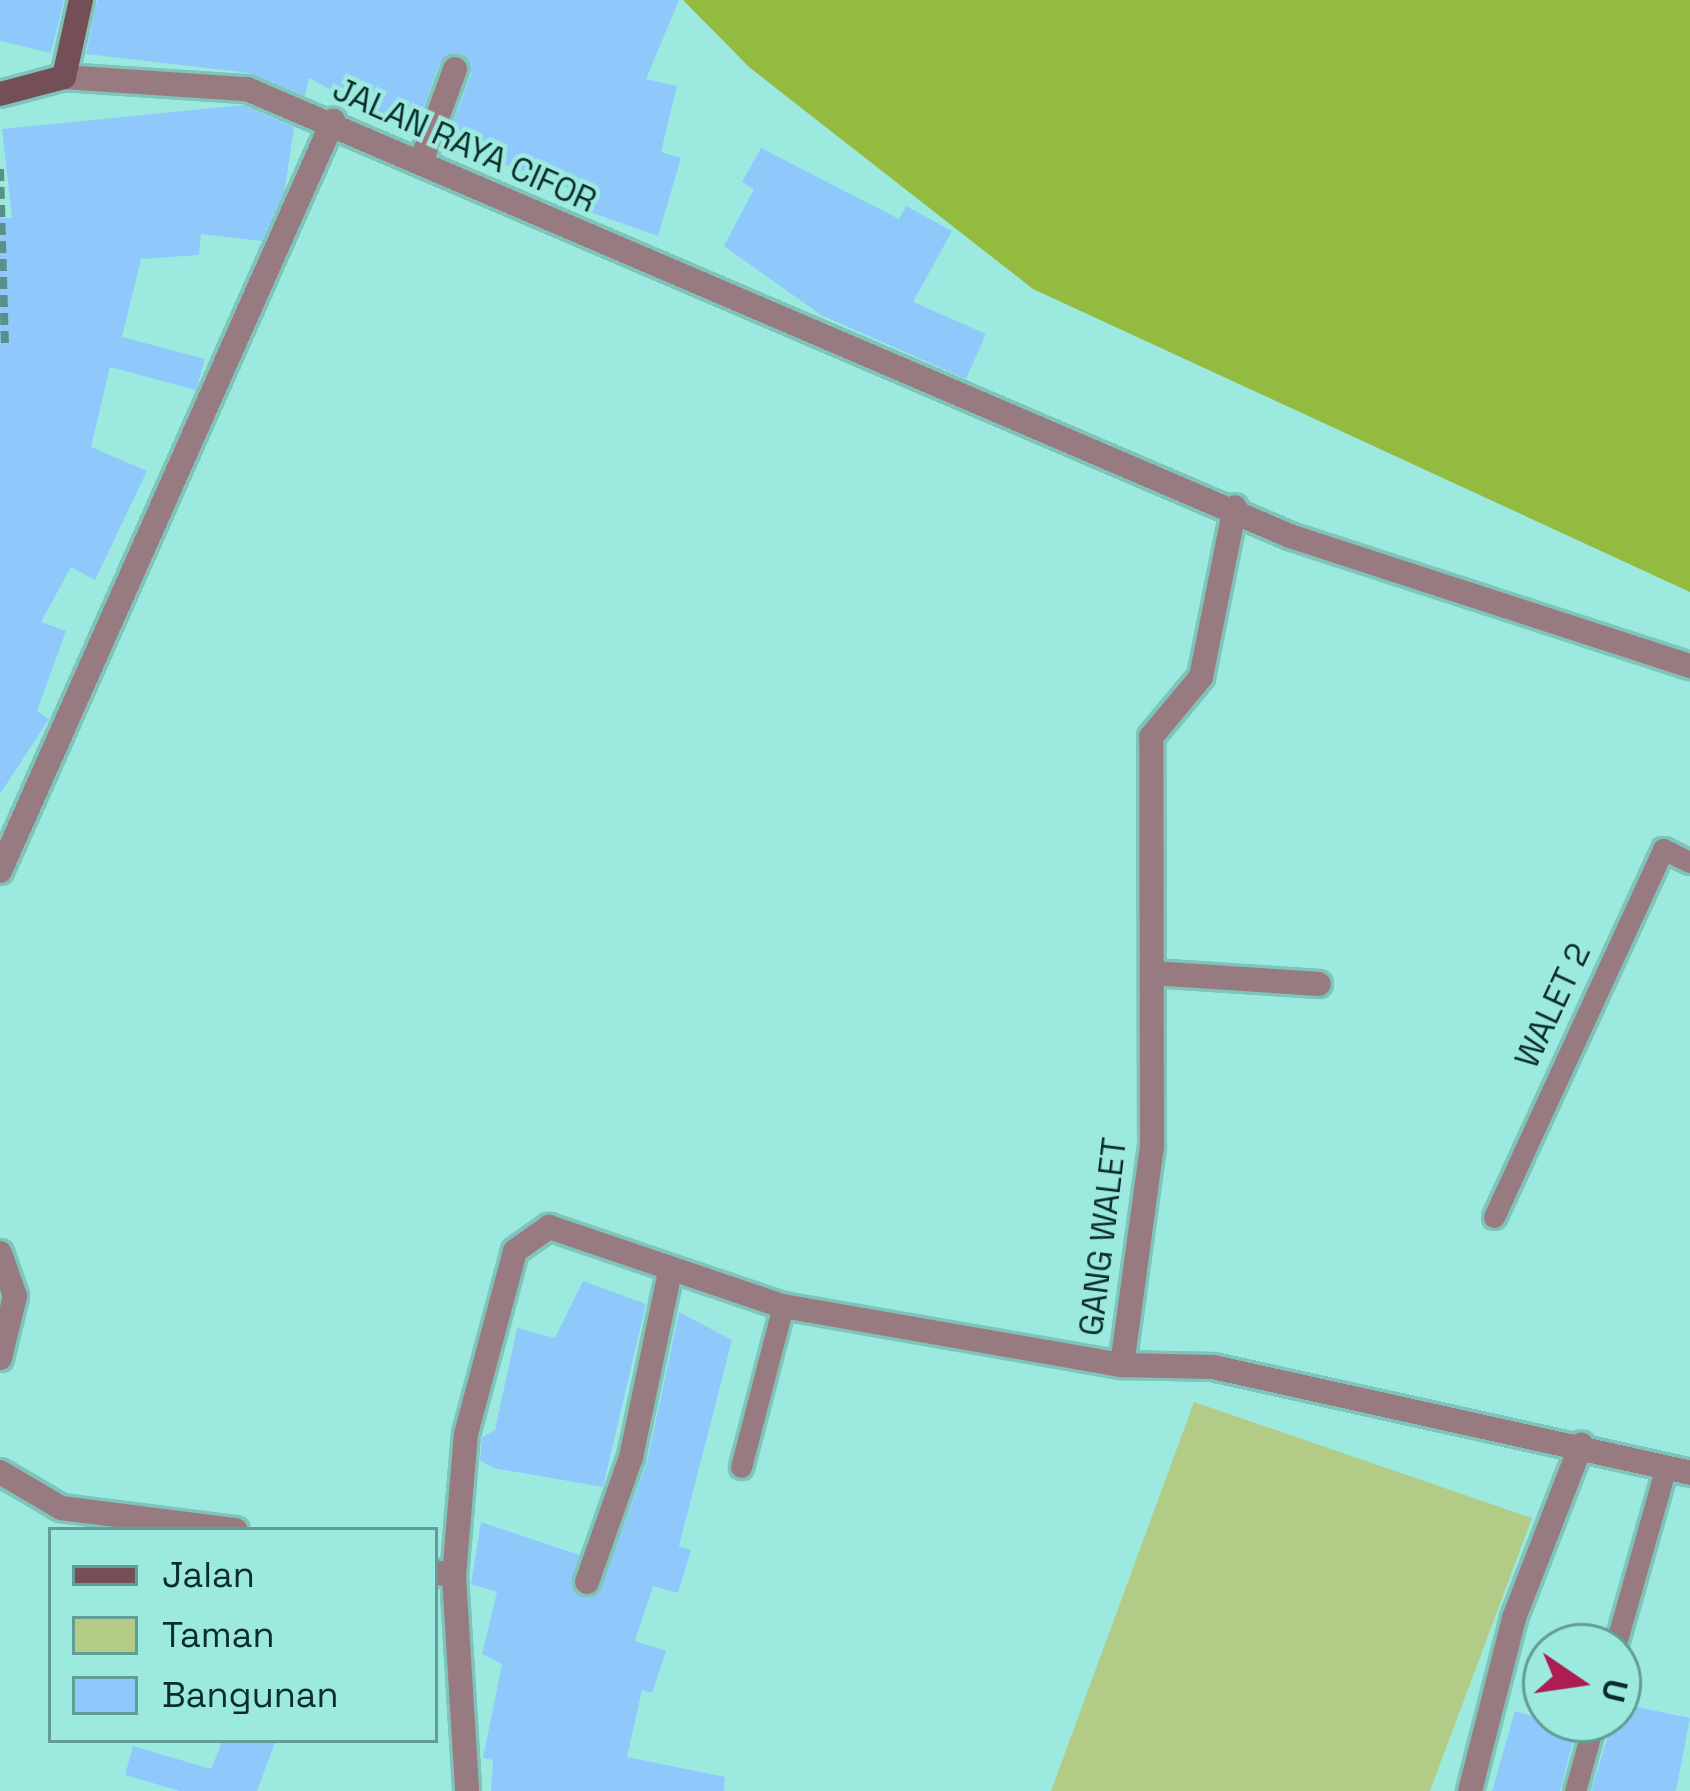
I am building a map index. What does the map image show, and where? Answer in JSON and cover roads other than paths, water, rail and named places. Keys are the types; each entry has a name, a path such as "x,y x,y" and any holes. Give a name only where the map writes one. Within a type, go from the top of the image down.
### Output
{"street":[{"path":"64,76 81,0"},
{"path":"422,162 455,69"},
{"name":"JALAN RAYA CIFOR","path":"0,94 64,76 208,80 333,122 881,369 1488,608 1690,666"},
{"path":"0,871 333,122"},
{"name":"GANG WALET","path":"1122,1364 1152,1147 1151,737 1201,677 1234,507"},
{"path":"1153,974 1319,984"},
{"path":"467,1791 445,1574 466,1435 515,1251 549,1227 670,1273 783,1306 1122,1364 1213,1367 1678,1470"},
{"path":"0,1253 15,1296 0,1358"},
{"path":"587,1582 631,1457 670,1273"},
{"path":"1470,1791 1514,1618 1581,1445"},
{"path":"1,1478 61,1508 212,1527"}],"lane":[{"name":"WALET 2","path":"1494,1217 1663,849 1690,862"},
{"path":"741,1467 783,1306"},
{"path":"1624,1623 1678,1470"},
{"path":"1575,1791 1588,1743"}]}
